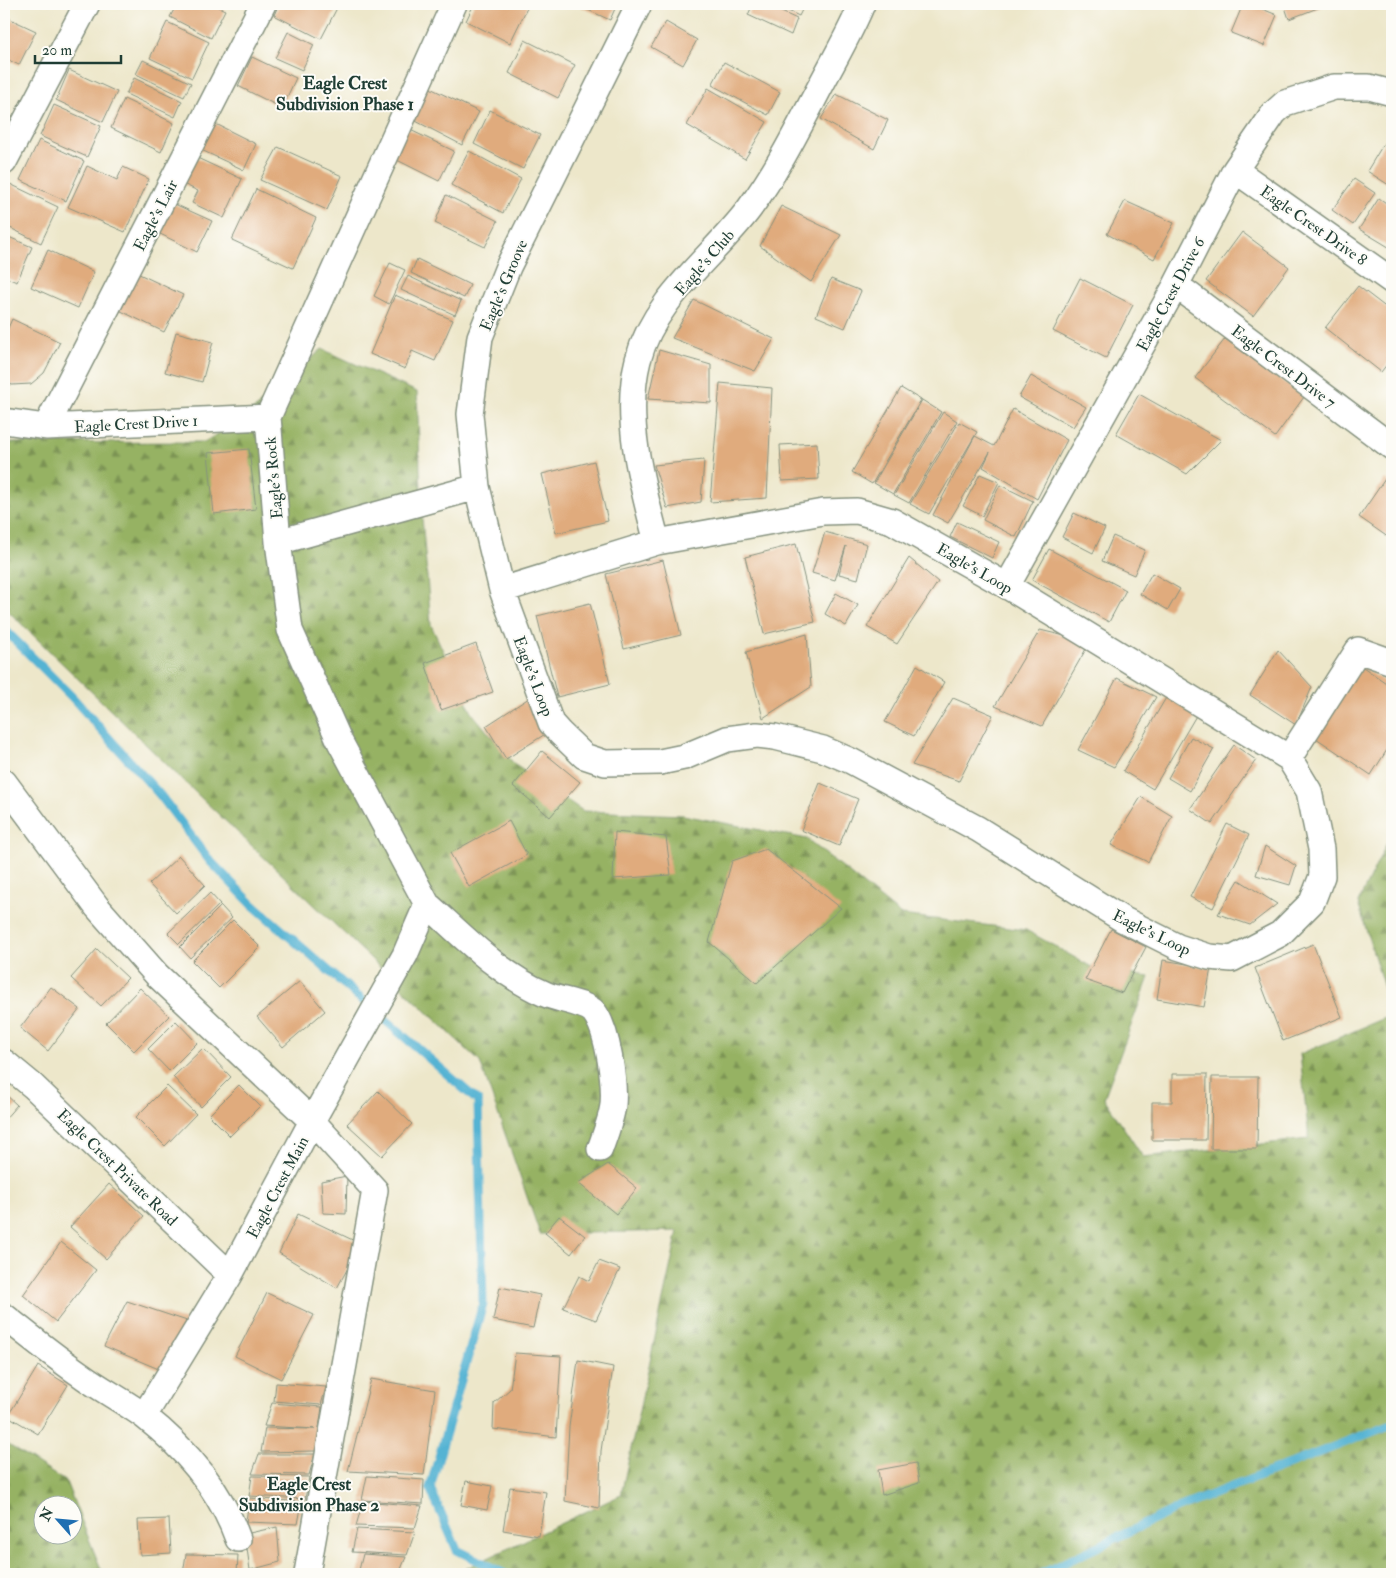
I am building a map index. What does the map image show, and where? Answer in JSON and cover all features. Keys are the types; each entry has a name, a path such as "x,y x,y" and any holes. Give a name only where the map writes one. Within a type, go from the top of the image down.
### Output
{"street":[{"path":"4,162 87,4"},
{"name":"Eagle's Lair","path":"46,427 263,4"},
{"name":"Eagle's Rock","path":"427,904 340,742 290,630 278,542 268,417 454,4"},
{"name":"Eagle's Groove","path":"502,590 477,487 470,414 480,337 508,267 639,4"},
{"name":"Eagle's Club","path":"657,542 647,504 636,444 633,398 638,360 645,340 663,310 680,287 748,210 770,180 862,4"},
{"name":"Eagle Crest Drive 6","path":"1007,586 1176,285 1235,170 1274,113 1285,103 1334,87 1370,87 1392,93"},
{"name":"Eagle Crest Drive 8","path":"1235,170 1392,281"},
{"name":"Eagle Crest Drive 7","path":"1176,285 1392,447"},
{"name":"Eagle Crest Drive 1","path":"4,421 46,427 268,417"},
{"path":"278,542 477,487"},
{"name":"Eagle's Loop","path":"857,511 892,521 1007,586 1290,758 1309,791 1321,849 1322,876 1312,902 1280,934 1232,959 1209,957 1178,947 1122,919 978,829 851,761 823,749 775,737 757,735 727,740 684,757 660,762 605,763 584,756 551,722 502,590 657,542 823,512 857,511"},
{"path":"1290,758 1358,650 1392,662"},
{"path":"4,782 97,907 157,975 312,1121 375,1190 307,1573"},
{"path":"427,904 503,970 543,993 564,1002 581,1004 593,1011 601,1024 612,1083 613,1104 600,1149"},
{"name":"Eagle Crest Main","path":"144,1416 230,1275 312,1121 365,1030 405,955 427,904"},
{"name":"Eagle Crest Private Road","path":"4,1062 33,1086 230,1275"},
{"path":"4,1316 81,1375 144,1416 192,1458 232,1522 238,1539"}],"green space":[{"path":"322,349 417,392 422,517 431,625 472,713 515,765 583,811 683,815 807,839 901,915 1026,930 1095,969 1149,977 1104,1098 1143,1157 1309,1139 1300,1054 1392,1015 1392,1574 454,1574 621,1495 678,1231 540,1234 480,1062 196,793 4,607 4,443 204,442 242,420"},
{"path":"1392,832 1392,1014 1358,903"},
{"path":"4,1442 66,1482 72,1496 32,1496 32,1546 82,1546 82,1522 103,1574 4,1574"}],"building":[{"path":"177,4 212,4 225,10 211,38 170,17"},
{"path":"279,4 333,4 338,6 321,39 274,15"},
{"path":"474,4 523,4 528,6 510,43 466,21"},
{"path":"575,4 617,4 610,20"},
{"path":"753,4 764,4 797,19 791,35 748,15"},
{"path":"773,4 805,4 799,16"},
{"path":"1243,4 1250,4 1277,15 1264,46 1231,33"},
{"path":"1284,4 1328,4 1289,19"},
{"path":"4,16 36,31 19,65 4,58"},
{"path":"167,22 209,42 192,78 150,58"},
{"path":"666,22 697,40 683,65 651,47"},
{"path":"288,32 314,45 302,70 275,58"},
{"path":"525,40 575,65 558,98 509,73"},
{"path":"252,57 296,78 282,108 238,86"},
{"path":"143,60 191,83 184,97 136,74"},
{"path":"724,62 780,92 768,115 712,85"},
{"path":"69,70 117,92 103,122 56,100"},
{"path":"134,78 182,101 175,117 126,94"},
{"path":"422,84 479,112 462,145 406,116"},
{"path":"708,88 767,122 745,159 687,125"},
{"path":"836,94 888,120 874,149 821,119"},
{"path":"124,99 174,123 161,152 111,128"},
{"path":"54,105 101,126 87,157 40,136"},
{"path":"490,110 540,135 523,169 474,144"},
{"path":"210,121 256,144 244,170 197,148"},
{"path":"402,126 454,151 439,181 387,155"},
{"path":"39,140 84,161 66,201 20,180"},
{"path":"1384,143 1392,148 1392,187 1367,171"},
{"path":"278,147 342,176 327,210 260,180"},
{"path":"469,151 521,179 503,213 451,185"},
{"path":"191,155 242,179 224,218 192,203 198,191 179,182"},
{"path":"87,166 117,180 123,167 149,179 125,232 68,207"},
{"path":"1354,179 1375,193 1353,225 1332,210"},
{"path":"10,184 58,207 41,243 4,225 4,196"},
{"path":"256,189 316,218 293,268 232,240"},
{"path":"446,195 498,221 485,247 435,223"},
{"path":"1379,198 1392,207 1392,249 1359,229"},
{"path":"168,201 212,221 197,252 154,231"},
{"path":"1125,201 1174,223 1154,259 1107,234"},
{"path":"781,206 841,235 811,282 760,246"},
{"path":"1242,232 1289,267 1253,316 1206,281"},
{"path":"4,235 32,247 17,282 4,277"},
{"path":"48,250 94,272 78,308 31,287"},
{"path":"417,259 470,285 464,298 411,273"},
{"path":"390,263 405,270 389,304 374,296"},
{"path":"135,272 183,295 164,332 117,309"},
{"path":"408,276 461,301 455,315 401,290"},
{"path":"1080,278 1133,305 1106,358 1053,331"},
{"path":"831,279 861,291 845,328 816,316"},
{"path":"1358,286 1392,312 1392,358 1381,372 1325,328"},
{"path":"395,295 453,320 435,361 412,351 405,369 370,354"},
{"path":"694,300 774,339 755,371 672,338"},
{"path":"12,319 60,342 44,373 31,384 12,385 4,380 4,337"},
{"path":"176,332 213,342 202,382 165,372"},
{"path":"1225,339 1304,397 1275,437 1195,378"},
{"path":"659,350 711,365 711,403 648,399"},
{"path":"1031,376 1086,407 1073,427 1019,397"},
{"path":"720,383 772,388 767,498 710,502"},
{"path":"901,388 921,400 872,484 852,472"},
{"path":"1139,394 1221,440 1187,474 1116,434"},
{"path":"922,400 941,412 893,494 874,483"},
{"path":"1013,409 1067,440 1037,499 983,467 990,452 948,523 933,515 975,436 994,446"},
{"path":"943,412 957,421 909,503 894,495"},
{"path":"959,422 977,432 929,514 910,504"},
{"path":"817,443 819,479 782,481 780,445"},
{"path":"249,449 256,509 214,514 208,453"},
{"path":"704,460 701,502 667,508 654,465"},
{"path":"594,461 608,521 556,533 542,474"},
{"path":"980,474 999,482 982,516 963,506"},
{"path":"1385,479 1392,484 1392,540 1359,517"},
{"path":"1000,485 1033,501 1016,537 983,520"},
{"path":"1074,513 1105,528 1093,553 1062,537"},
{"path":"957,522 999,542 992,558 950,537"},
{"path":"825,532 867,544 858,579 839,574 846,546 835,580 812,573"},
{"path":"1113,536 1145,550 1134,575 1102,561"},
{"path":"796,544 815,622 764,634 745,557"},
{"path":"1049,549 1126,590 1109,622 1032,580"},
{"path":"909,558 938,582 897,644 867,627"},
{"path":"663,560 681,635 624,649 606,574"},
{"path":"1152,573 1180,589 1168,610 1140,594"},
{"path":"836,593 858,605 846,626 825,614"},
{"path":"590,603 610,684 557,697 537,616"},
{"path":"1040,630 1090,642 1042,726 995,706"},
{"path":"807,634 811,687 763,718 746,652"},
{"path":"476,644 493,692 441,710 425,663"},
{"path":"1278,650 1312,687 1296,725 1250,695"},
{"path":"917,665 944,682 914,736 885,722"},
{"path":"1360,665 1392,687 1392,753 1387,750 1371,775 1313,736"},
{"path":"1117,678 1156,697 1114,767 1078,750"},
{"path":"1167,696 1197,714 1153,789 1123,771"},
{"path":"529,698 550,731 506,759 486,726"},
{"path":"953,698 993,715 959,781 912,765"},
{"path":"1191,737 1214,749 1190,791 1168,778"},
{"path":"1234,745 1256,760 1212,824 1190,809"},
{"path":"542,751 580,782 550,817 513,786"},
{"path":"820,783 858,799 839,846 801,830"},
{"path":"1141,797 1172,816 1148,862 1111,845"},
{"path":"509,821 527,855 469,887 450,853"},
{"path":"1227,824 1249,835 1213,908 1190,897"},
{"path":"615,832 666,837 671,875 613,879"},
{"path":"1265,846 1296,866 1290,885 1256,875"},
{"path":"766,849 841,908 757,983 709,942 732,861"},
{"path":"179,856 205,885 176,913 149,884"},
{"path":"1239,880 1277,904 1250,925 1218,914"},
{"path":"210,893 220,904 179,944 168,933"},
{"path":"221,906 232,918 190,958 180,947"},
{"path":"233,920 260,947 219,988 192,961"},
{"path":"1111,929 1146,947 1122,993 1085,980"},
{"path":"1313,944 1342,1017 1283,1041 1255,968"},
{"path":"97,949 128,978 101,1006 71,978"},
{"path":"1163,960 1211,968 1204,1007 1157,999"},
{"path":"300,981 325,1011 283,1047 257,1017"},
{"path":"51,987 80,1009 48,1051 20,1028"},
{"path":"140,988 169,1016 134,1051 106,1023"},
{"path":"176,1021 197,1043 169,1071 148,1049"},
{"path":"203,1048 231,1077 201,1107 173,1077"},
{"path":"1172,1074 1207,1074 1206,1140 1152,1140 1152,1102 1172,1102"},
{"path":"1212,1077 1258,1077 1257,1149 1211,1149"},
{"path":"239,1085 260,1106 230,1136 209,1115"},
{"path":"167,1086 196,1114 165,1146 136,1117"},
{"path":"378,1091 412,1124 382,1156 347,1124"},
{"path":"4,1093 17,1105 4,1120"},
{"path":"608,1164 637,1188 616,1214 578,1183"},
{"path":"347,1176 346,1214 323,1213 321,1181"},
{"path":"109,1184 144,1216 106,1259 70,1227"},
{"path":"298,1214 361,1244 337,1288 279,1253"},
{"path":"559,1216 585,1236 571,1254 545,1233"},
{"path":"61,1242 96,1270 56,1322 23,1295"},
{"path":"599,1261 620,1269 596,1320 563,1308 579,1276 589,1281"},
{"path":"500,1287 540,1295 533,1328 493,1320"},
{"path":"267,1293 314,1315 281,1379 235,1356"},
{"path":"127,1301 187,1321 161,1370 104,1346"},
{"path":"515,1353 561,1356 556,1437 493,1429 494,1403 510,1389"},
{"path":"578,1360 613,1367 601,1451 599,1508 565,1501 569,1427"},
{"path":"38,1366 68,1385 38,1434 8,1416"},
{"path":"371,1379 435,1390 424,1475 348,1471"},
{"path":"276,1383 326,1387 321,1405 274,1401"},
{"path":"272,1403 322,1407 316,1451 261,1452 265,1428 315,1429 264,1426"},
{"path":"259,1454 315,1454 309,1475 252,1474"},
{"path":"916,1463 919,1483 882,1495 878,1470"},
{"path":"252,1476 309,1477 305,1499 249,1496"},
{"path":"367,1476 424,1480 423,1504 362,1500"},
{"path":"466,1481 492,1486 487,1510 461,1505"},
{"path":"510,1487 546,1492 539,1536 503,1530"},
{"path":"249,1498 302,1502 298,1524 246,1522"},
{"path":"363,1501 422,1506 415,1528 356,1526"},
{"path":"169,1519 171,1553 140,1555 138,1520"},
{"path":"277,1527 280,1562 250,1570 245,1534"},
{"path":"357,1529 415,1532 407,1555 352,1552"},
{"path":"186,1554 238,1555 237,1574 183,1574"},
{"path":"363,1554 406,1557 399,1574 358,1574"}],"waterway":[{"path":"4,629 72,697 160,795 210,861 252,904 478,1101 483,1304 430,1488 457,1550 505,1574"},
{"path":"1041,1574 1178,1508 1392,1424"}],"district":[{"name":"Eagle Crest Subdivision Phase 1","path":"345,94"},
{"name":"Eagle Crest Subdivision Phase 2","path":"309,1494"}]}
